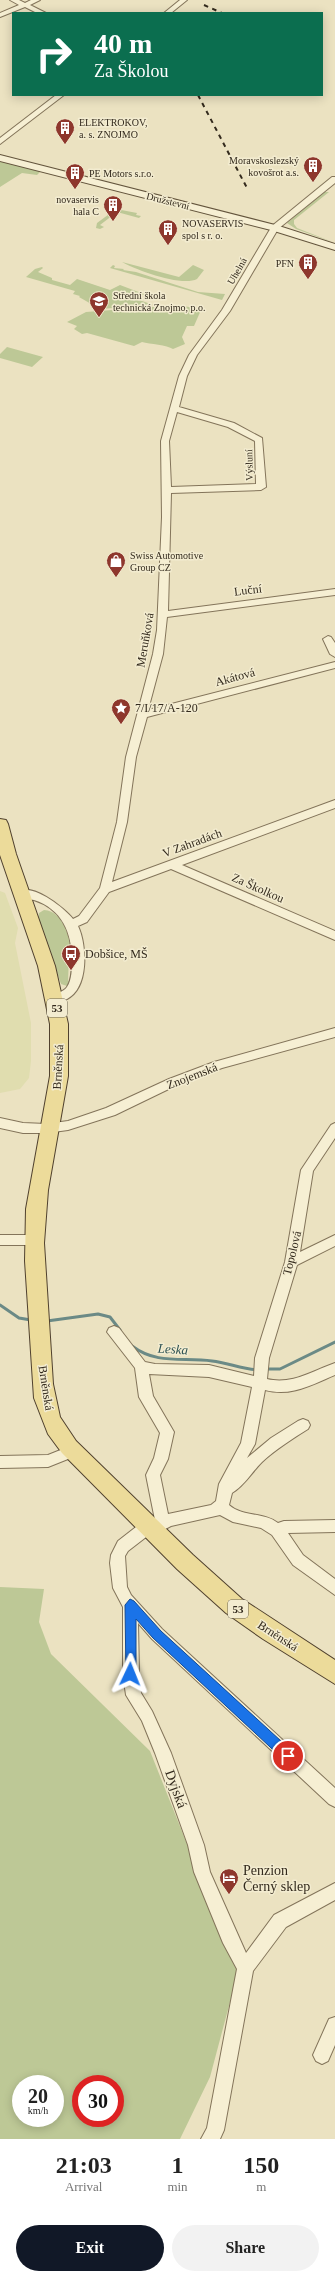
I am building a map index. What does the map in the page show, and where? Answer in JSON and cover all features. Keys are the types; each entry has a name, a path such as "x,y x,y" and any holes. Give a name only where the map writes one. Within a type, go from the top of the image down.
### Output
{"main road":[{"name":"Družstevní","path":"0,158 275,228 335,247"},
{"name":"Brněnská","path":"0,824 44,954 56,999 60,1056 58,1092 38,1194 35,1240 39,1320 47,1407 58,1433 73,1451 155,1526 185,1562 234,1606 271,1632 335,1673"}],"street":[{"path":"13,0 41,12"},
{"path":"0,15 37,0"},
{"path":"168,12 184,0"},
{"path":"0,142 59,96"},
{"name":"Uhelná","path":"178,390 193,355 226,311 275,228 335,180"},
{"name":"Meruňková","path":"105,889 122,822 131,757 158,654 164,614 167,490 165,441 178,390"},
{"name":"Výsluní","path":"167,490 261,487 260,446 259,440 256,437 227,424 173,408"},
{"name":"Luční","path":"164,614 335,592"},
{"path":"328,639 335,654"},
{"name":"Akátová","path":"142,715 335,665"},
{"name":"V Zahradách","path":"105,889 335,804"},
{"name":"Za Školkou","path":"171,864 335,936"},
{"path":"72,924 83,918 105,889"},
{"path":"23,895 35,896 46,901 72,924 77,955 74,984 67,994 56,999"},
{"name":"Znojemská","path":"0,1123 21,1127 52,1127 86,1122 174,1081 220,1065 335,1032"},
{"name":"Topolová","path":"221,1507 225,1489 248,1444 252,1415 262,1373 262,1358 291,1262 301,1213 307,1170 335,1128"},
{"path":"0,1240 35,1240"},
{"path":"291,1262 335,1240"},
{"path":"114,1332 141,1366 146,1397 167,1432 161,1459 154,1474 155,1526"},
{"path":"141,1366 155,1370 262,1373 279,1388 296,1385 335,1369"},
{"path":"225,1489 236,1483 253,1461 282,1438 303,1426"},
{"path":"0,1462 48,1461 73,1451"},
{"path":"335,1588 298,1560 277,1530 262,1520 232,1515 221,1507 215,1511 155,1526 123,1546 117,1559 120,1588 130,1605 157,1634 335,1799"},
{"path":"277,1530 284,1527 335,1526"},
{"name":"Dyjská","path":"130,1605 130,1674 134,1695 147,1716 163,1753 196,1845 202,1872 229,1937 245,1968"},
{"path":"210,2139 216,2130 245,1968 280,1921 335,1890"},
{"path":"322,2055 335,2024"}],"shaded area":[{"path":"0,891 5,893 18,928 15,943 31,1023 31,1061 29,1078 20,1089 0,1093"}],"green space":[{"path":"0,161 41,171 37,175 22,173 0,187"},
{"path":"324,192 329,192 294,220 294,224 297,228 335,243 296,229 287,223"},
{"path":"116,209 137,213 136,215 141,216 139,218 117,212 100,225 104,227 100,229 96,228 97,223"},
{"path":"122,262 179,277 193,265 204,270 197,279 181,281 148,273"},
{"path":"113,265 115,266 114,268 136,272 198,292 225,294 222,300 110,268"},
{"path":"43,268 38,272 52,278 52,280 70,285 77,279 110,290 120,285 149,296 139,294 134,298 153,305 100,309 79,297 80,296 73,294 75,291 26,277 35,269"},
{"path":"178,305 194,308 193,310 201,310 194,326 187,326 182,337 185,344 173,349 142,342 134,346 87,333 82,334 74,329 77,326 67,322 86,312"},
{"path":"7,347 43,357 32,367 0,358 0,354"},
{"path":"44,910 57,916 66,928 72,958 69,958 68,981 70,981 67,986 61,984 38,918 39,913"},
{"path":"0,1587 44,1589 39,1622 51,1654 150,1751 238,1972 210,2077 180,2139 0,2139"}],"waterway":[{"name":"Leska","path":"0,1305 19,1318 31,1320"},
{"name":"Leska","path":"47,1321 98,1314 110,1317 120,1330"},
{"name":"Leska","path":"265,1369 280,1369 335,1342"},
{"name":"Leska","path":"132,1346 141,1352 161,1358 212,1361 258,1370"}],"railway":[{"path":"204,5 220,12"},
{"path":"199,96 247,188"}],"place":[{"name":"ELEKTROKOV, a. s. ZNOJMO","path":"65,145"},
{"name":"Moravskoslezský kovošrot a.s.","path":"313,183"},
{"name":"PE Motors s.r.o.","path":"75,190"},
{"name":"novaservis hala C","path":"113,222"},
{"name":"NOVASERVIS spol s r. o.","path":"168,246"},
{"name":"PFN","path":"308,280"},
{"name":"Střední škola technická Znojmo, p.o.","path":"99,318"},
{"name":"Swiss Automotive Group CZ","path":"116,578"},
{"name":"7/I/17/A-120","path":"121,725"},
{"name":"Dobšice, MŠ","path":"71,971"},
{"name":"Penzion Černý sklep","path":"229,1895"}],"route":[{"path":"130,1674 132,1629 130,1605 157,1634 238,1707 288,1756"}]}
